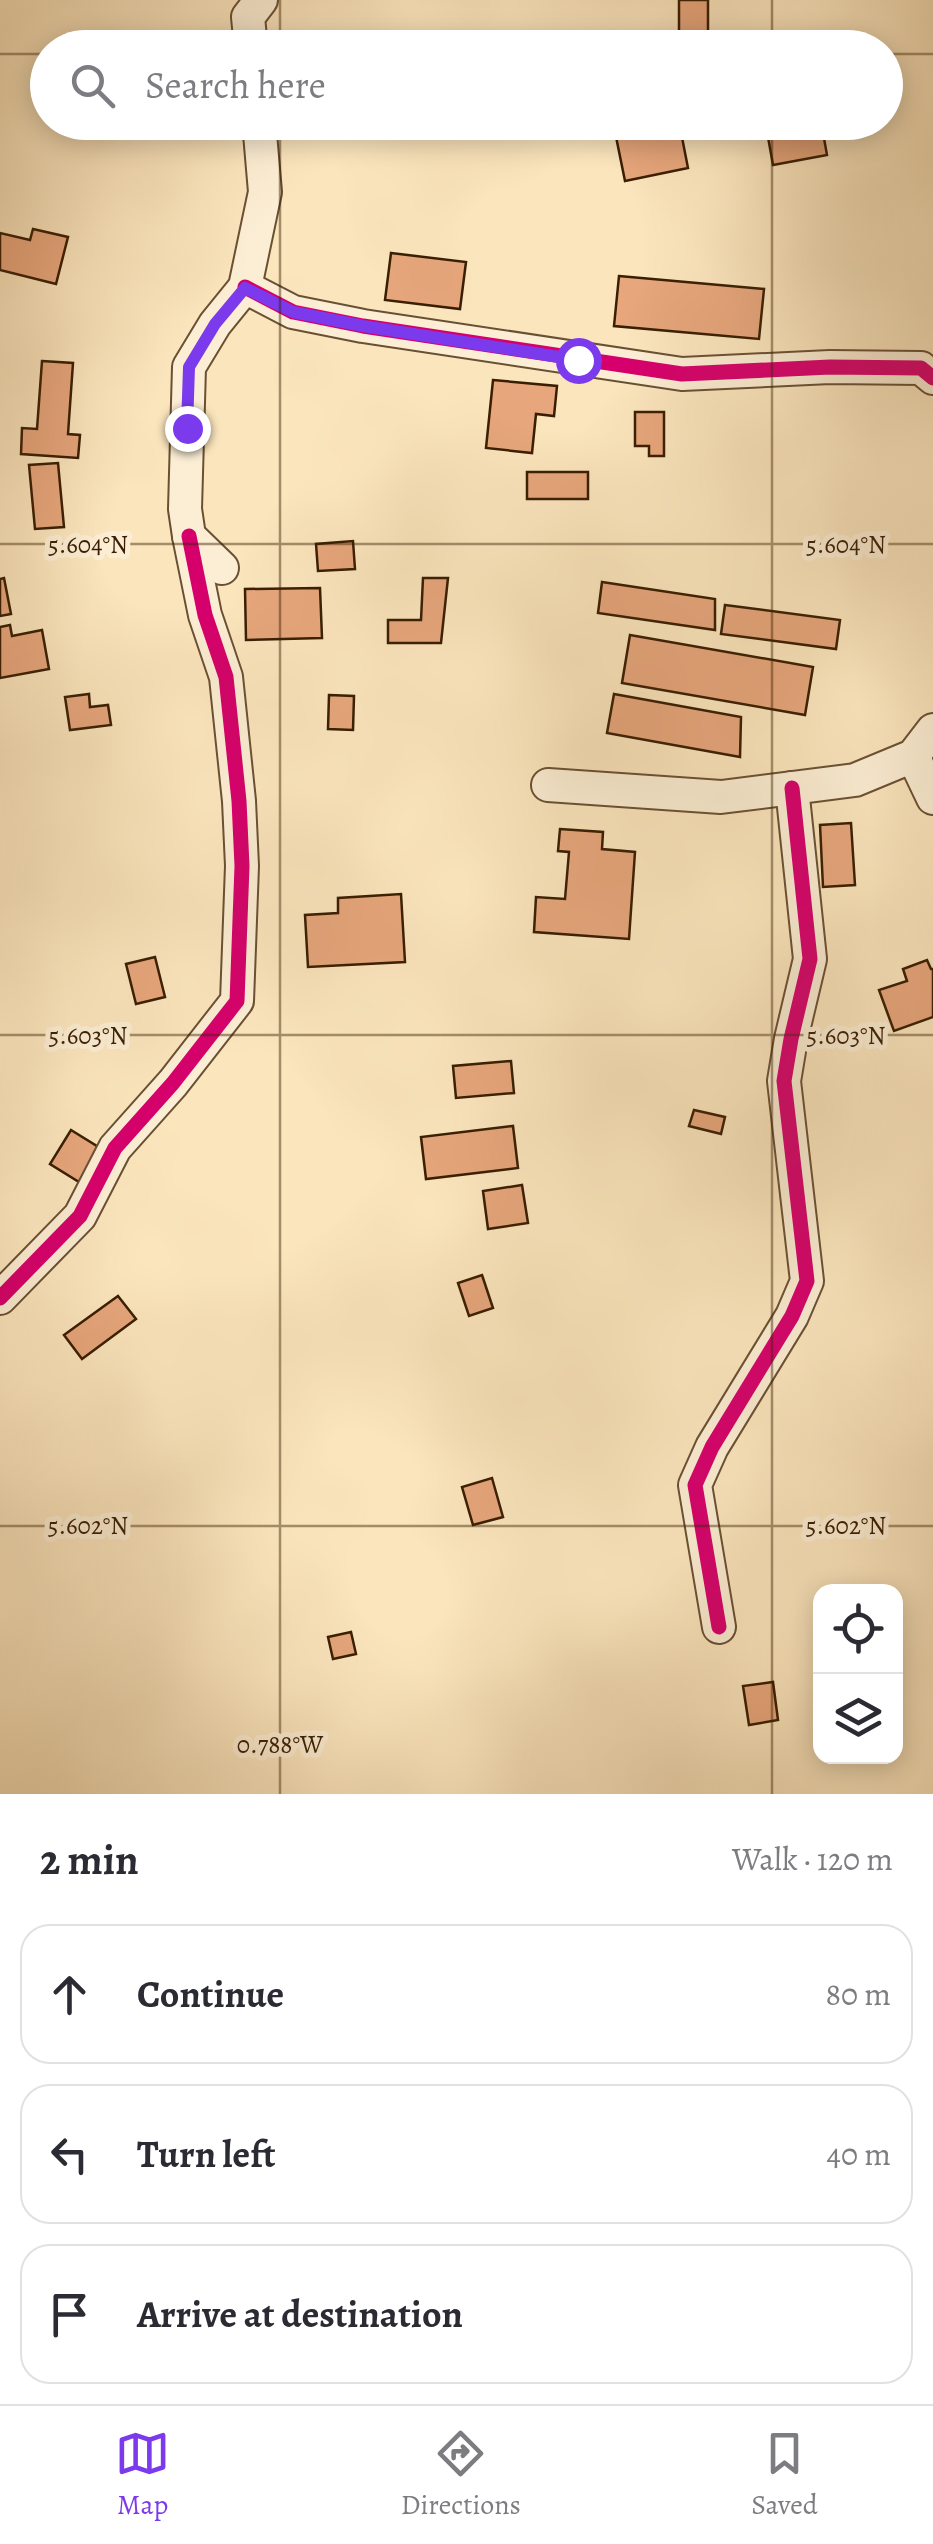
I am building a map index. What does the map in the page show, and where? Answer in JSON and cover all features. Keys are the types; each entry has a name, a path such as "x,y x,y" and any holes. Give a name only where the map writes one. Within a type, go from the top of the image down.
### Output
{"street":[{"path":"249,30 248,16 260,0"},
{"path":"0,1298 80,1216 116,1148 174,1083 237,1001 242,866 238,783 226,678 205,614 185,509 189,367 215,324 245,288 265,192 261,140"},
{"path":"245,288 293,312 363,326 682,374 830,367 921,368 933,378"},
{"path":"189,536 222,568"},
{"path":"548,785 721,796 855,780 923,744 933,798"},
{"path":"719,1627 695,1485 712,1447 792,1316 807,1281 784,1081 810,959 792,788"}],"building":[{"path":"679,0 708,0 708,30 679,30"},
{"path":"617,140 683,140 688,168 625,181"},
{"path":"769,140 824,140 827,155 773,165"},
{"path":"33,229 68,237 56,284 0,270 0,233 30,240"},
{"path":"391,253 466,262 460,309 385,300"},
{"path":"619,276 764,289 759,339 614,326"},
{"path":"42,361 73,363 68,434 80,435 78,458 21,454 22,428 37,429"},
{"path":"493,380 557,386 554,416 536,414 532,453 486,448"},
{"path":"635,412 664,412 664,456 649,456 649,446 635,446"},
{"path":"58,463 64,527 35,529 29,465"},
{"path":"527,472 588,472 588,499 527,499"},
{"path":"353,541 355,569 318,571 316,544"},
{"path":"4,578 11,614 0,616 0,579"},
{"path":"423,578 448,578 441,643 388,643 388,620 421,620"},
{"path":"602,582 715,599 715,630 598,613"},
{"path":"320,588 322,638 246,640 245,589"},
{"path":"725,605 840,620 836,649 721,634"},
{"path":"10,625 12,636 42,630 49,669 0,678 0,627"},
{"path":"630,635 813,667 805,715 622,683"},
{"path":"89,694 90,707 108,705 111,725 70,730 65,697"},
{"path":"614,694 741,717 740,757 607,733"},
{"path":"329,695 354,696 353,730 328,729"},
{"path":"851,823 855,885 823,887 820,825"},
{"path":"560,829 603,832 602,849 635,852 629,939 534,932 536,897 565,899 569,852 558,851"},
{"path":"401,894 405,962 308,967 305,915 338,913 338,898"},
{"path":"155,957 165,997 136,1004 126,964"},
{"path":"927,960 933,969 933,1017 894,1031 879,990 907,981 903,969"},
{"path":"511,1061 514,1093 456,1098 453,1066"},
{"path":"694,1110 725,1117 721,1134 689,1126"},
{"path":"513,1126 518,1168 426,1179 421,1137"},
{"path":"71,1130 100,1148 79,1182 50,1164"},
{"path":"522,1185 528,1223 488,1229 483,1191"},
{"path":"482,1275 493,1308 469,1316 458,1283"},
{"path":"118,1296 136,1319 82,1359 64,1335"},
{"path":"492,1478 503,1517 473,1525 462,1487"},
{"path":"351,1632 356,1654 333,1659 328,1637"},
{"path":"773,1682 778,1720 749,1725 743,1686"}],"cycle path":[{"path":"245,287 293,312 363,326 682,374 830,367 921,368 933,378"},
{"path":"0,1298 80,1216 115,1148 173,1083 237,1001 242,866 239,801 226,677 205,615 189,536"},
{"path":"719,1627 695,1485 712,1447 792,1316 807,1281 784,1081 810,959 792,788"}],"route":[{"path":"187,428 189,367 215,324 245,288 293,312 578,360"}]}
